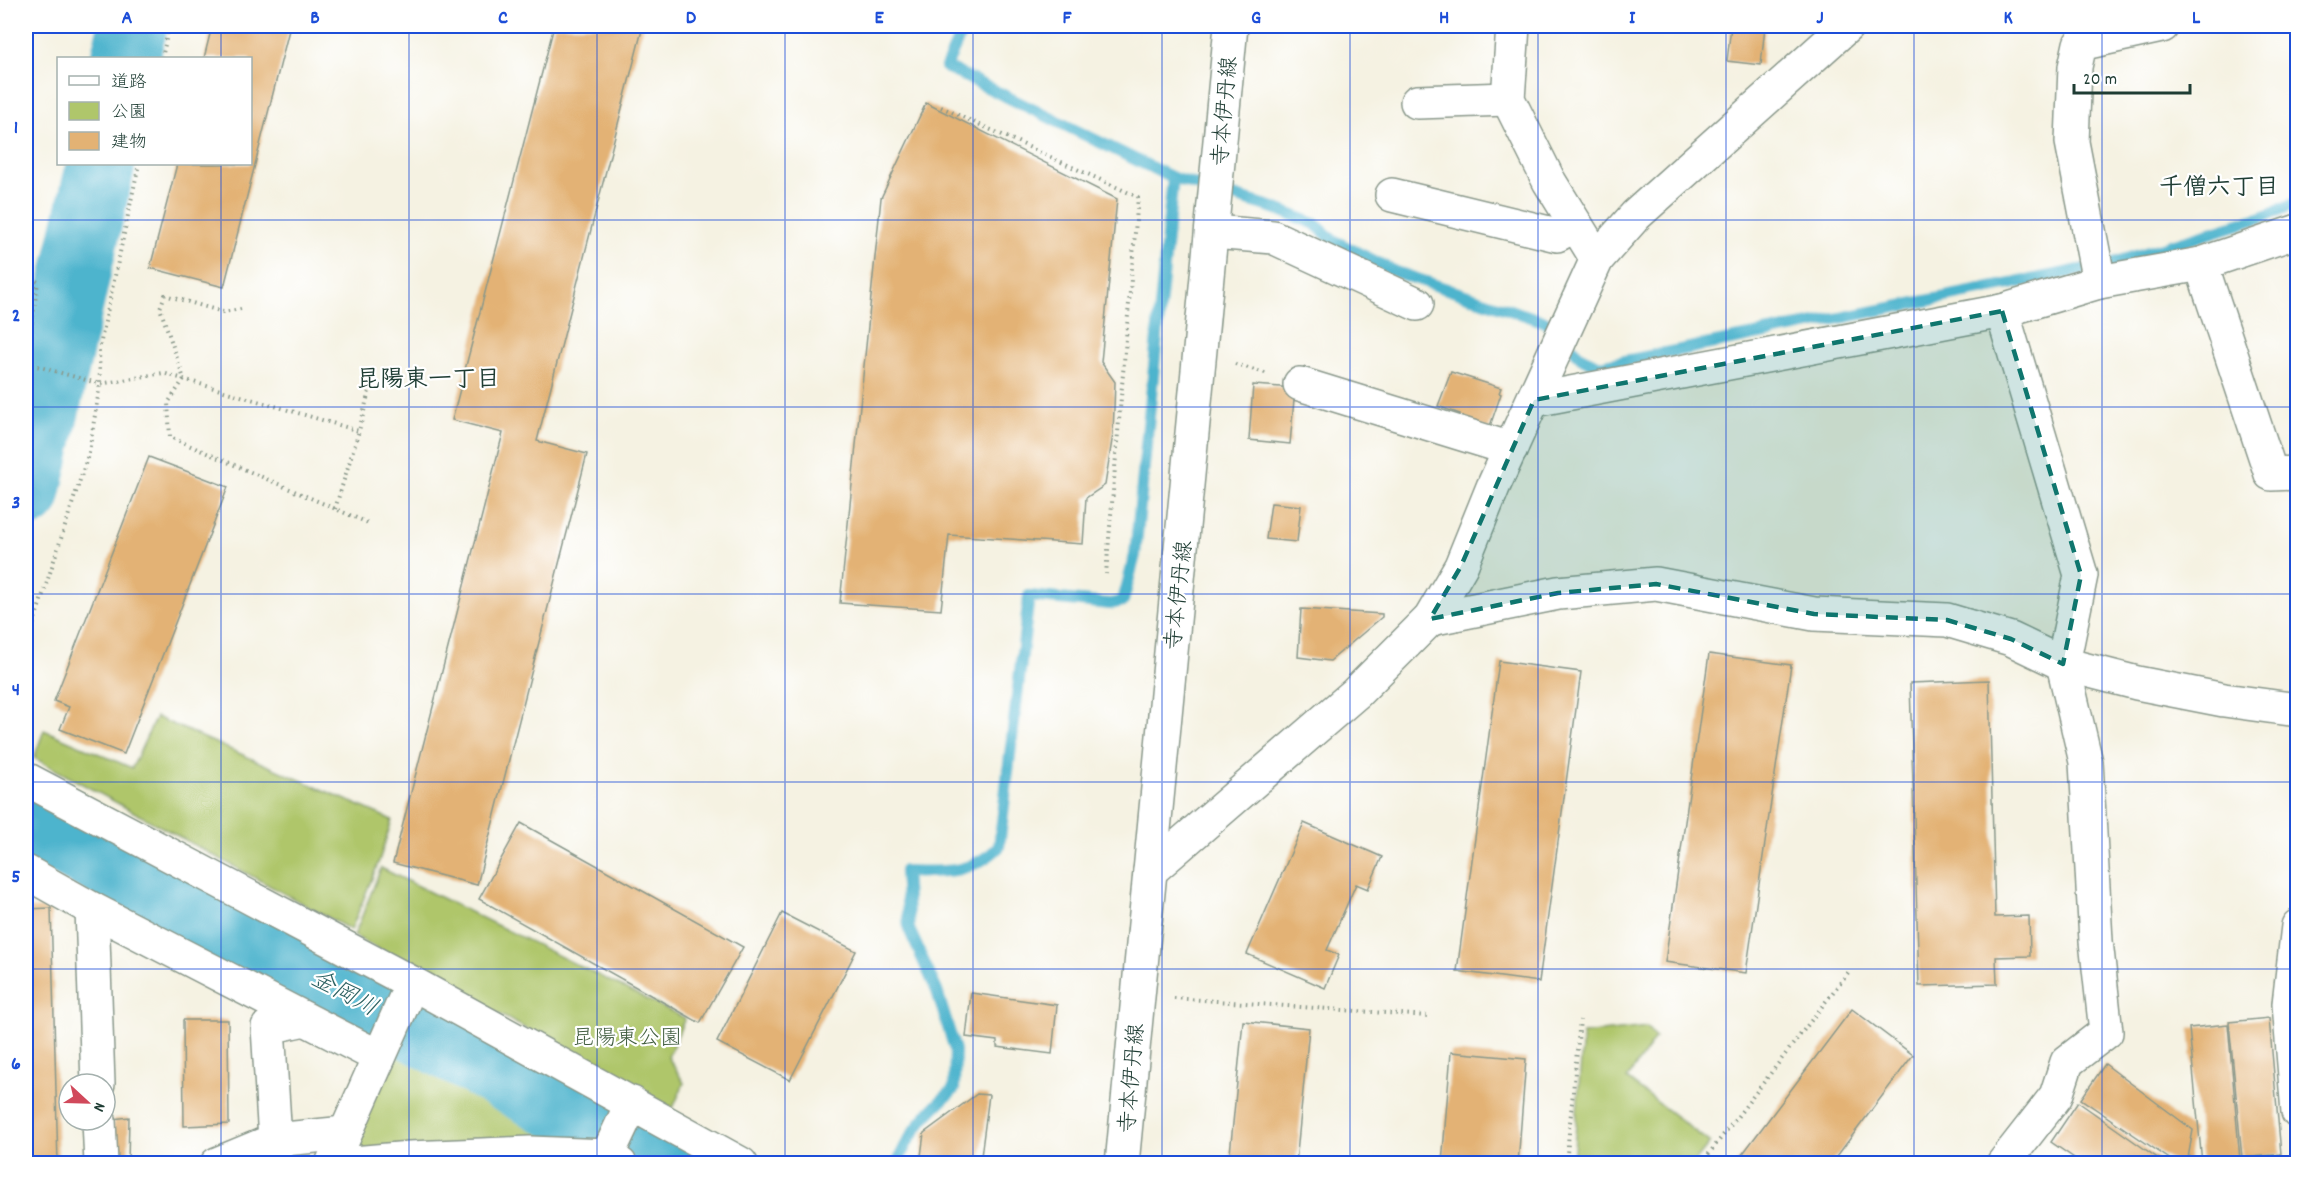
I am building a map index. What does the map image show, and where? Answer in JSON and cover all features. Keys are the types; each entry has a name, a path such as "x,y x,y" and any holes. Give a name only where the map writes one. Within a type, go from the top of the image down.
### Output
{"street":[{"name":"寺本伊丹線","path":"1122,1164 1231,26"},
{"path":"1513,26 1508,99 1549,181 1597,259"},
{"path":"1150,871 1356,693 1430,620 1461,566 1493,487 1597,259 1636,215 1847,26"},
{"path":"2099,282 2072,142 2075,67 2080,44 2162,26"},
{"path":"1417,102 1508,99"},
{"path":"1392,195 1557,235 1576,225"},
{"path":"1534,400 2002,311 2099,282 2201,264 2298,231"},
{"path":"1212,232 1273,237 1417,304"},
{"path":"2201,264 2271,474 2298,473"},
{"path":"2002,311 2081,575 2063,664 2086,762 2096,941 2106,1032 2067,1062 2056,1096 2003,1164"},
{"path":"1300,384 1511,449"},
{"path":"1430,620 1558,593 1656,584 1814,614 1947,620 2011,639 2063,664 2137,683 2224,700 2298,710"},
{"path":"26,778 411,983 741,1164"},
{"path":"26,872 92,909 379,1057"},
{"path":"92,909 98,1072"},
{"path":"2298,926 2289,1004 2298,1112"},
{"path":"332,1164 344,1148 379,1057 411,983"},
{"path":"275,1140 268,1027 305,1019"},
{"path":"217,1164 275,1140 410,1158 530,1153 613,1160 632,1103"},
{"path":"100,1132 101,1164"}],"path":[{"path":"162,57 169,26"},
{"path":"941,107 1138,197 1106,574"},
{"path":"26,647 88,452 100,384 99,350 139,165"},
{"path":"26,275 38,282 26,363 100,384 163,373 359,431"},
{"path":"184,379 160,308 165,295 223,312 241,309"},
{"path":"1200,353 1300,384"},
{"path":"184,379 168,403 170,437 368,524"},
{"path":"335,509 372,379"},
{"path":"1701,1164 1850,970"},
{"path":"1138,995 1428,1016"},
{"path":"1566,1164 1580,1020"}],"highlighted area":[{"path":"2002,311 2081,575 2063,664 2011,639 1947,620 1814,614 1656,584 1558,593 1430,619 1461,566 1534,400"}],"green space":[{"path":"156,717 392,820 379,861 351,930 34,758 44,730 132,768"},
{"name":"昆陽東公園","path":"381,868 685,1018 668,1057 684,1083 673,1108 354,936"},
{"path":"1647,1027 1655,1038 1627,1079 1710,1143 1694,1163 1573,1163 1583,1034"},
{"path":"393,1047 574,1143 348,1159"}],"building":[{"path":"212,26 290,26 224,287 150,268 177,165 252,165 252,57 204,57"},
{"path":"554,26 643,26 537,441 587,454 477,885 393,863 503,433 452,420"},
{"path":"1731,26 1765,26 1761,65 1727,61"},
{"path":"926,103 1117,199 1101,362 1115,382 1113,434 1105,485 1086,498 1083,544 949,535 941,610 840,603 881,198"},
{"path":"1451,372 1501,388 1489,429 1458,418 1460,414 1438,406"},
{"path":"1253,385 1295,388 1290,444 1249,440"},
{"path":"149,457 228,487 124,754 60,729 69,707 54,701"},
{"path":"1271,503 1301,506 1297,542 1266,539"},
{"path":"1301,609 1382,614 1382,617 1330,661 1298,657"},
{"path":"1709,654 1791,665 1746,973 1665,962"},
{"path":"1499,661 1581,672 1539,982 1457,971"},
{"path":"1989,680 1995,917 2029,916 2030,956 1996,957 1997,984 1919,986 1910,683"},
{"path":"521,823 743,947 700,1023 479,899"},
{"path":"1304,823 1382,857 1368,889 1356,884 1327,950 1339,955 1325,988 1247,954"},
{"path":"51,908 58,1164 26,1164 26,909"},
{"path":"782,913 856,951 790,1080 717,1042"},
{"path":"971,993 1057,1005 1052,1054 997,1047 997,1041 966,1037"},
{"path":"1852,1009 1913,1055 1831,1164 1735,1164"},
{"path":"2269,1018 2281,1154 2242,1158 2229,1022"},
{"path":"183,1020 228,1020 229,1124 184,1126"},
{"path":"1243,1021 1309,1028 1296,1164 1229,1164"},
{"path":"2228,1024 2240,1160 2202,1163 2189,1028"},
{"path":"1451,1052 1526,1059 1518,1164 1442,1164"},
{"path":"2105,1064 2193,1130 2187,1164 2177,1164 2081,1099"},
{"path":"977,1094 989,1095 980,1164 920,1164 924,1133"},
{"path":"2078,1102 2166,1164 2083,1164 2051,1142"},
{"path":"129,1117 128,1164 116,1164 114,1132 117,1132 117,1118"}],"waterway":[{"path":"125,57 133,26"},
{"path":"964,26 946,67 1173,178 1274,208 1315,224 1333,240 1396,272 1546,322 1582,358 1600,366 2110,264 2262,217 2298,202"},
{"path":"26,494 101,165"},
{"path":"897,1164 921,1123 954,1089 955,1050 937,991 909,929 905,871 955,870 977,863 999,847 1029,596 1110,604 1123,601 1135,555 1173,178"},
{"name":"金岡川","path":"26,821 219,925 354,994 665,1164"}],"district":[{"name":"千僧六丁目","path":"2219,186"},
{"name":"昆陽東一丁目","path":"428,378"}]}
